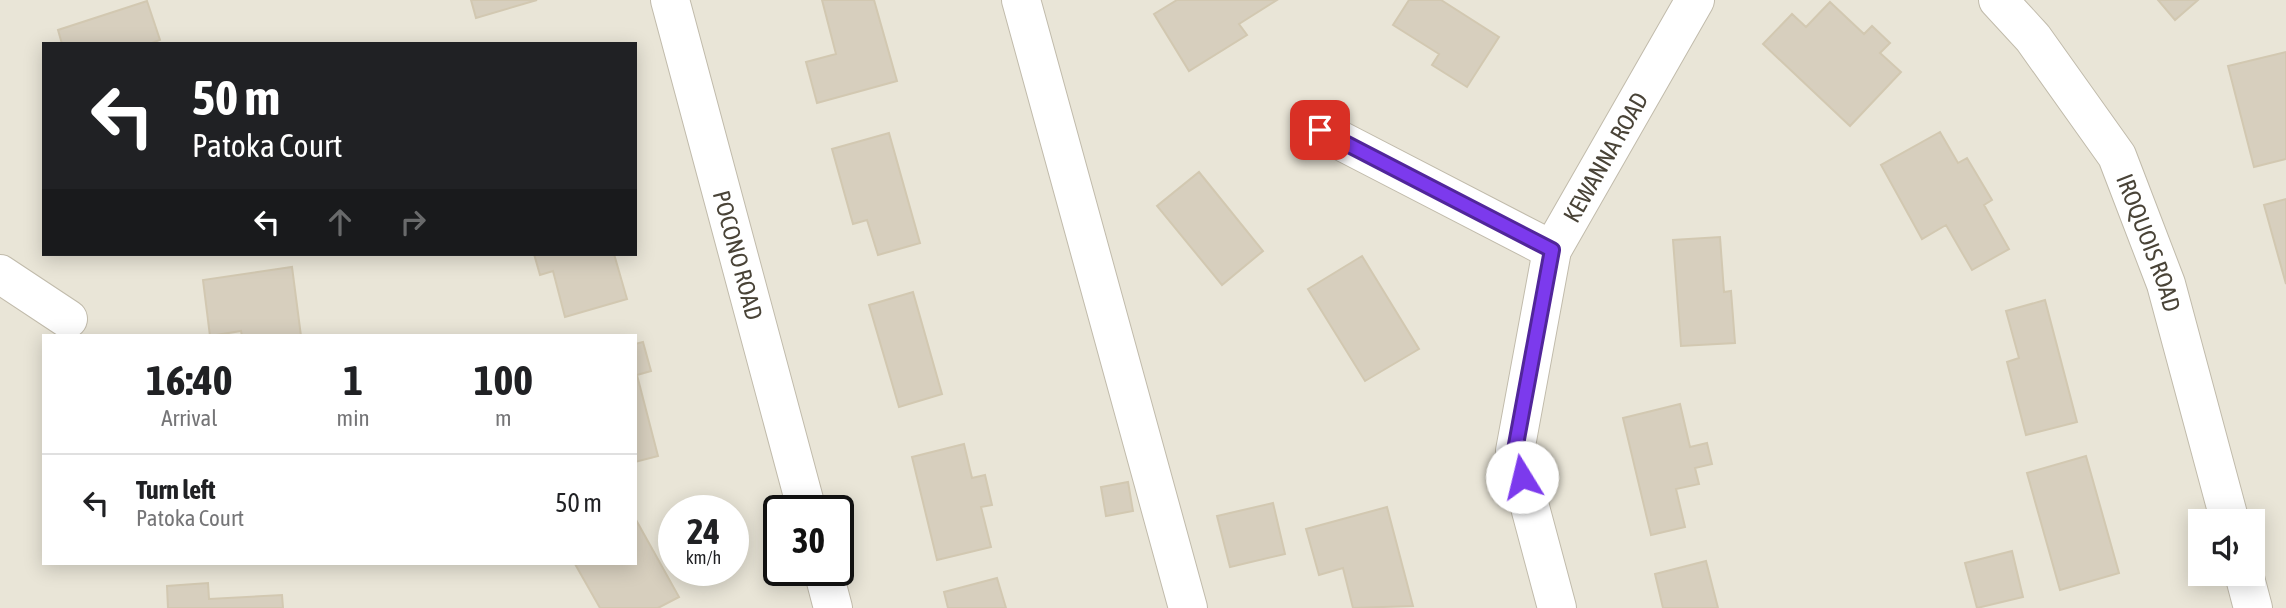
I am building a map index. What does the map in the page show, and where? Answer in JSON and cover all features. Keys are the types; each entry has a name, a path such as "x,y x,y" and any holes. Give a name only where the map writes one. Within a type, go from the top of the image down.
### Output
{"street":[{"name":"POCONO ROAD","path":"670,0 803,495"},
{"path":"1021,0 1188,608"},
{"name":"KEWANNA ROAD","path":"1557,608 1515,450 1552,250 1695,0"},
{"name":"IROQUOIS ROAD","path":"1997,0 2033,38 2118,156 2166,284 2227,509"},
{"path":"1320,130 1552,250"},
{"path":"0,274 68,319"},
{"path":"827,586 833,608"},
{"path":"2247,586 2253,608"}],"shaded area":[{"path":"0,0 2286,0 2286,608 0,608"}],"building":[{"path":"471,0 537,0 476,18"},
{"path":"822,0 874,0 897,81 817,103 806,62 836,54"},
{"path":"1177,0 1277,0 1239,24 1247,35 1189,71 1154,14"},
{"path":"1409,0 1441,0 1499,37 1467,87 1432,65 1439,54 1393,25"},
{"path":"2158,0 2198,0 2175,20"},
{"path":"147,1 160,40 61,42 58,30"},
{"path":"1830,2 1864,34 1872,26 1890,43 1880,53 1901,72 1850,126 1763,44 1792,14 1806,27"},
{"path":"2286,52 2286,159 2254,167 2228,66"},
{"path":"1940,132 1958,163 1967,158 1992,200 1984,205 2009,249 1972,270 1946,225 1922,239 1881,165"},
{"path":"889,133 920,243 878,255 867,220 853,224 832,149"},
{"path":"1199,172 1263,251 1222,285 1157,206"},
{"path":"2286,199 2286,284 2264,205"},
{"path":"1720,237 1724,292 1731,291 1735,343 1681,346 1673,240"},
{"path":"535,256 615,256 627,299 565,317 553,271 540,275"},
{"path":"1362,256 1419,349 1365,381 1308,289"},
{"path":"292,267 301,334 242,334 241,331 210,334 203,280"},
{"path":"913,292 942,394 899,407 869,305"},
{"path":"2045,300 2077,422 2026,435 2007,362 2019,358 2006,311"},
{"path":"643,342 651,371 637,375 637,344"},
{"path":"637,375 658,456 637,461"},
{"path":"1680,404 1690,447 1707,443 1712,464 1695,468 1699,484 1676,489 1685,527 1651,535 1623,418"},
{"path":"964,444 972,478 985,475 992,505 981,507 991,547 937,560 912,457"},
{"path":"2086,456 2119,573 2060,590 2027,473"},
{"path":"1128,482 1133,511 1106,516 1101,487"},
{"path":"1273,503 1285,554 1230,567 1217,516"},
{"path":"1387,507 1413,606 1353,608 1343,568 1319,575 1306,529"},
{"path":"637,522 658,559 658,586 673,586 679,597 658,608 600,608 576,565 637,565"},
{"path":"2012,551 2023,597 1977,608 1965,563"},
{"path":"1706,561 1718,608 1663,608 1655,574"},
{"path":"997,578 1006,608 948,608 944,592"},
{"path":"208,583 209,599 282,595 283,608 168,608 167,586"}],"route":[{"path":"1320,130 1552,250 1515,450 1522,477"}]}
